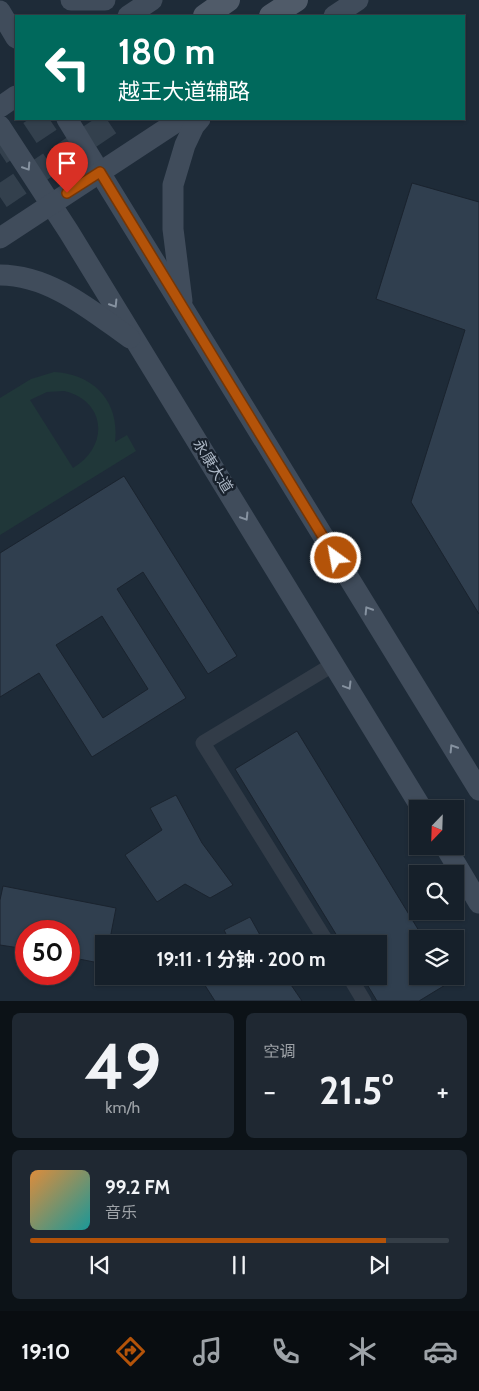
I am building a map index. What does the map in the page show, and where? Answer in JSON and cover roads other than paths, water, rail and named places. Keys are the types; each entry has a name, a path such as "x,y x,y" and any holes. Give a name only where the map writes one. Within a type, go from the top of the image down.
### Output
{"main road":[{"path":"71,0 105,0"},
{"path":"130,15 153,0"},
{"path":"144,15 153,0"},
{"path":"206,15 228,0"},
{"path":"273,15 296,0"},
{"path":"336,15 358,0"},
{"path":"0,11 15,36"},
{"path":"0,107 15,97"},
{"path":"68,120 183,311 479,790"},
{"path":"0,238 179,120"},
{"path":"183,311 173,229 173,185 185,145 194,126 199,120"},
{"name":"永康大道","path":"0,126 138,344 417,800"},
{"path":"0,275 27,279 53,288 83,305 138,344"},
{"path":"450,855 479,903"}],"street":[{"path":"322,935 203,742 334,664"},
{"path":"354,985 364,1001"}],"tunnel":[{"path":"0,153 50,120"},
{"path":"0,197 115,120"}]}
